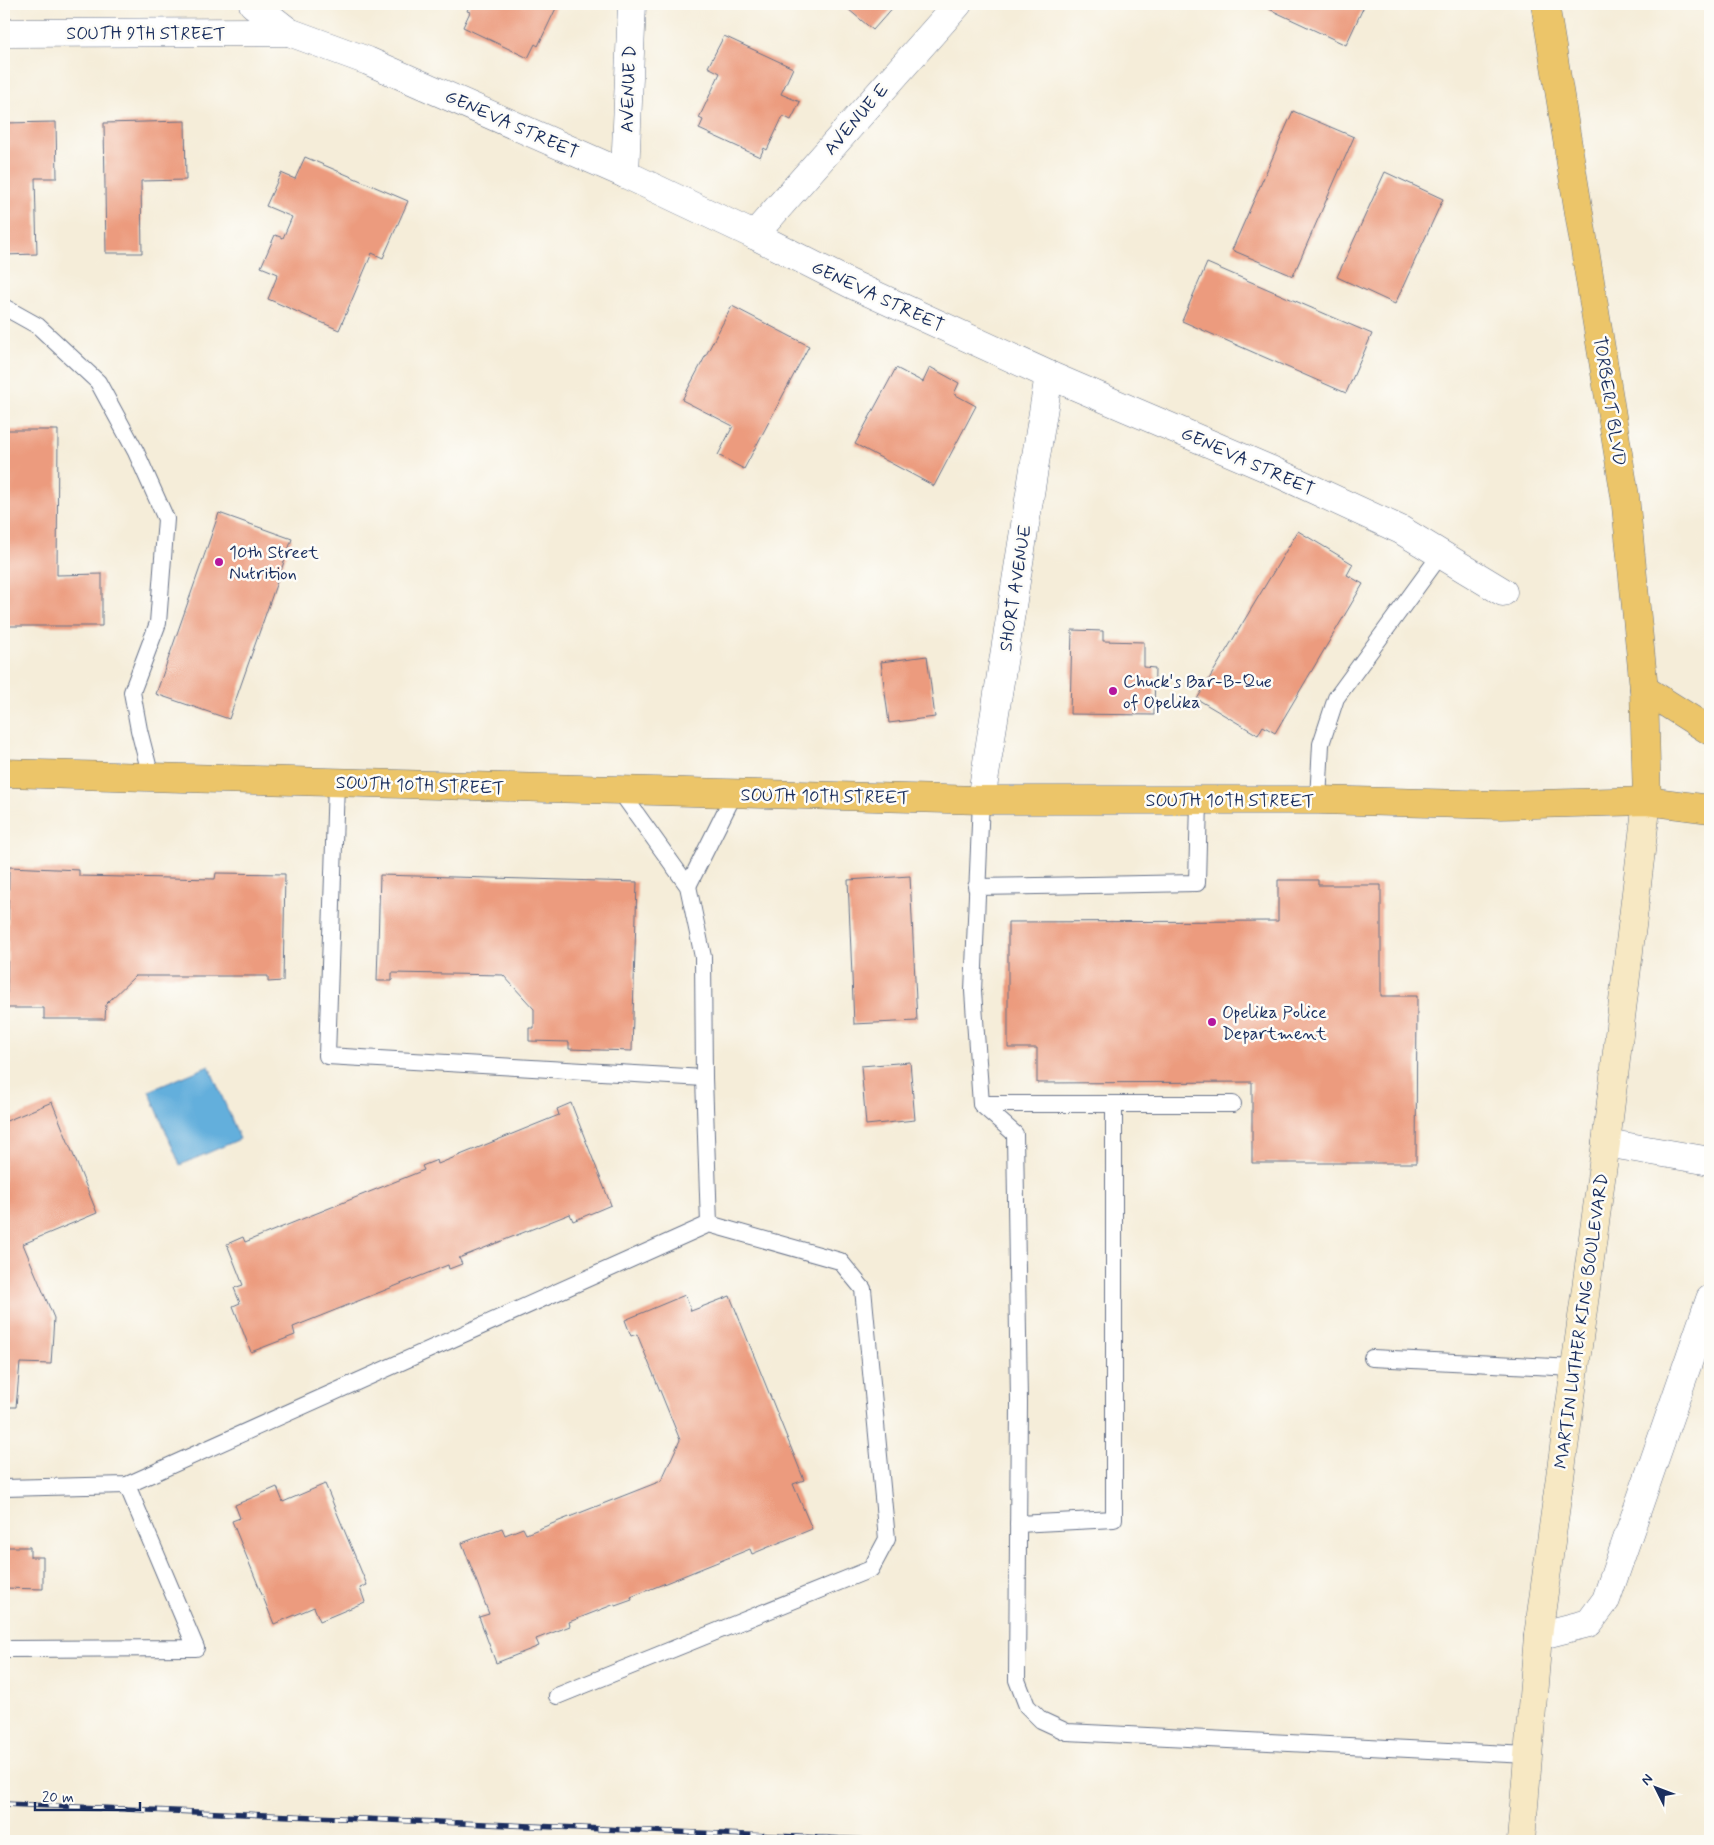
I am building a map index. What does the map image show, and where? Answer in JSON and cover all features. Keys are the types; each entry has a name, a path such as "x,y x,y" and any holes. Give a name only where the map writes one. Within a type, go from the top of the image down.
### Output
{"main road":[{"name":"TORBERT BLVD","path":"1545,4 1625,496 1644,689 1647,801"},
{"path":"1644,689 1710,730"},
{"name":"SOUTH 10TH STREET","path":"4,773 981,800 1318,800 1500,805 1647,801"},
{"path":"1647,801 1710,808"},
{"name":"MARTIN LUTHER KING BOULEVARD","path":"1520,1841 1538,1636 1606,1143 1647,801"}],"street":[{"name":"GENEVA STREET","path":"253,4 289,32 368,61 625,174 754,235 850,284 1049,375 1277,473 1400,530 1503,592"},
{"name":"AVENUE D","path":"625,174 632,4"},
{"name":"AVENUE E","path":"754,235 958,4"},
{"name":"SOUTH 9TH STREET","path":"4,33 289,32"},
{"name":"SHORT AVENUE","path":"981,800 1049,375"},
{"path":"1606,1143 1710,1161"},
{"path":"1538,1636 1589,1623 1606,1600 1710,1299"}],"lane":[{"path":"4,307 38,326 98,382 136,452 166,519 158,622 132,692 139,730 152,777"},
{"path":"1318,800 1321,744 1336,698 1441,554"},
{"path":"336,783 327,1056 704,1078"},
{"path":"620,791 688,886 703,957 704,1078 709,1224"},
{"path":"688,886 734,794"},
{"path":"981,800 973,991 981,1104 1015,1134 1019,1402 1017,1680 1027,1706 1041,1720 1067,1732 1528,1755"},
{"path":"976,887 1198,883 1199,800"},
{"path":"981,1104 1233,1104"},
{"path":"1018,1524 1114,1518 1114,1104"},
{"path":"4,1488 127,1485 709,1224 840,1261 864,1289 887,1539 871,1569 557,1696"},
{"path":"1372,1358 1575,1368"},
{"path":"4,1649 196,1648 127,1485"}],"water":[{"path":"209,1066 240,1139 180,1165 149,1091"}],"building":[{"path":"470,4 558,4 538,46 535,44 528,58 463,27 470,12 467,11"},
{"path":"842,4 896,4 873,30"},
{"path":"1271,4 1365,4 1346,45 1269,9"},
{"path":"724,36 793,68 781,94 800,102 791,120 783,116 767,150 764,148 760,157 699,129 703,120 699,118 720,73 708,67"},
{"path":"1293,111 1354,137 1293,276 1232,250"},
{"path":"185,121 186,180 141,181 142,253 106,253 104,123"},
{"path":"56,122 57,178 35,178 37,254 4,255 4,123"},
{"path":"305,157 408,201 383,258 372,253 339,330 268,299 278,274 261,267 275,235 283,238 292,217 266,206 281,173 295,179"},
{"path":"1385,172 1443,199 1395,304 1337,277"},
{"path":"1207,263 1372,334 1346,393 1182,321"},
{"path":"732,306 809,346 744,469 718,455 733,426 682,400"},
{"path":"930,367 959,383 954,394 976,406 934,486 855,444 896,368 923,382"},
{"path":"4,430 58,430 57,575 102,574 102,626 4,626"},
{"path":"219,513 292,539 229,719 156,694"},
{"path":"1298,531 1353,564 1347,575 1363,584 1275,733 1263,726 1258,735 1197,699"},
{"name":"Chuck's Bar-B-Que of Opelika","path":"1072,630 1103,631 1103,641 1144,642 1144,667 1155,668 1154,715 1070,714"},
{"path":"927,656 935,717 889,723 881,662"},
{"path":"9,867 79,870 79,876 215,879 216,873 285,874 283,981 268,982 268,976 135,976 106,1004 105,1019 44,1019 44,1008 4,1008 4,992 7,993"},
{"path":"380,875 637,882 632,1051 569,1049 569,1042 529,1041 529,1028 534,1028 534,1009 503,975 392,973 392,981 377,981"},
{"path":"910,876 917,1021 854,1024 848,880"},
{"name":"Opelika Police Department","path":"1278,880 1318,880 1318,885 1381,885 1381,996 1417,996 1416,1163 1252,1163 1252,1082 1037,1083 1037,1048 1008,1048 1008,922 1278,921"},
{"path":"910,1062 915,1120 866,1125 861,1066"},
{"path":"52,1102 97,1213 23,1244 54,1318 51,1364 20,1363 16,1407 4,1407 4,1122"},
{"path":"571,1103 611,1205 573,1221 570,1214 459,1258 462,1264 449,1269 448,1265 293,1327 295,1335 251,1352 233,1306 240,1303 234,1288 243,1285 227,1244 243,1237 245,1242 424,1170 422,1166 437,1160 438,1164 559,1115 557,1109"},
{"path":"685,1295 691,1311 730,1296 804,1480 793,1484 812,1529 752,1554 750,1549 631,1597 632,1600 615,1606 615,1604 569,1622 570,1626 536,1639 539,1646 496,1663 479,1617 489,1614 462,1543 502,1528 505,1535 523,1528 526,1534 661,1481 680,1440 637,1334 631,1336 625,1320"},
{"path":"325,1484 367,1585 360,1588 365,1602 320,1621 314,1607 274,1624 232,1521 240,1518 235,1505 277,1487 283,1502"},
{"path":"4,1547 30,1547 30,1557 43,1557 43,1589 4,1588"}],"railway":[{"path":"4,1804 893,1841"}],"place":[{"name":"10th Street Nutrition","path":"219,562"},
{"name":"Chuck's Bar-B-Que of Opelika","path":"1113,691"},
{"name":"Opelika Police Department","path":"1212,1022"}]}
